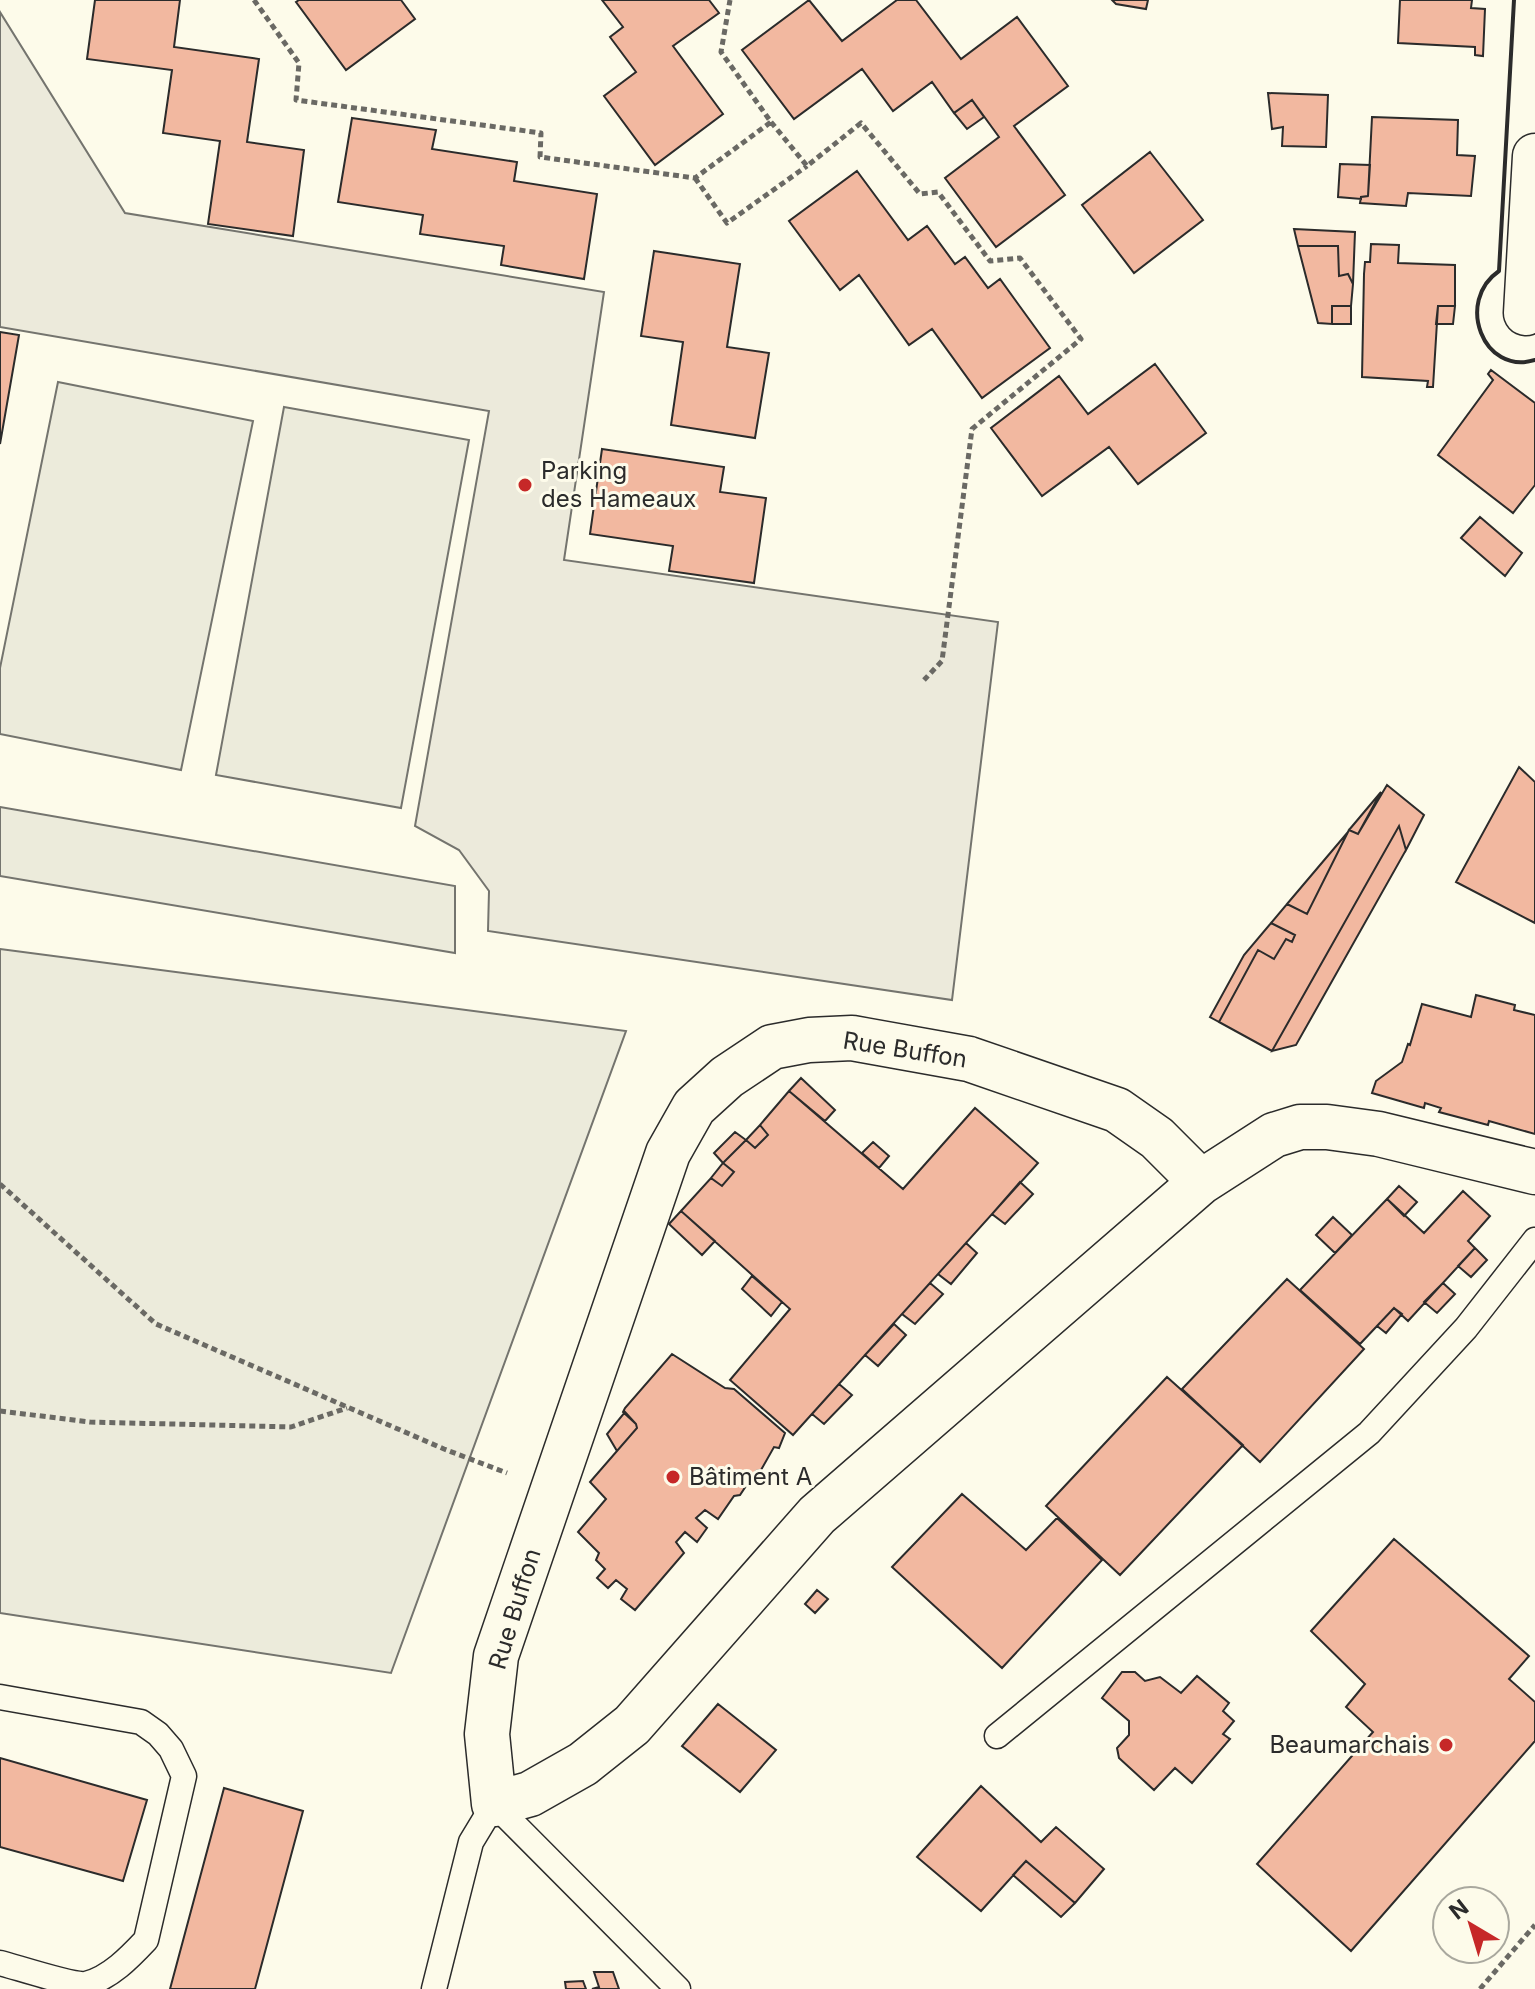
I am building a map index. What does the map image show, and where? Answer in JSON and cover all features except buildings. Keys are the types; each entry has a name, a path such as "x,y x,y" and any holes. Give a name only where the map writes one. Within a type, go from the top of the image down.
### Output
{"street":[{"path":"1526,313 1535,156"},
{"name":"Rue Buffon","path":"494,1804 487,1734 496,1656 668,1153 694,1107 727,1077 772,1047 809,1040 852,1038 969,1059 1117,1110 1157,1138 1201,1182"},
{"path":"494,1804 530,1794 583,1764 632,1725 817,1515 1201,1182 1274,1135 1300,1127 1379,1134 1535,1172"}],"lane":[{"path":"997,1736 1369,1433 1466,1328 1535,1240"},
{"path":"0,1697 141,1722 158,1734 171,1749 184,1776 146,1940 128,1959 109,1973 83,1985 0,1963"},
{"path":"434,1989 471,1842 494,1804 678,1989"}],"path":[{"path":"254,0 299,63 296,100 541,133 540,157 695,178 771,122"},
{"path":"730,0 721,52 807,166"},
{"path":"695,178 727,223 861,123 920,194 938,192 990,261 1020,258 1081,339 972,429 942,661 924,680"},
{"path":"0,1184 156,1324 444,1449 552,1491"},
{"path":"0,1411 90,1422 291,1427 349,1407"},
{"path":"1480,1989 1535,1925"}],"shaded area":[{"name":"Parking des Hameaux","path":"0,12 125,213 604,292 564,560 998,622 952,1000 488,931 489,891 459,850 415,826 489,411 0,327"},
{"path":"58,382 253,421 181,770 0,734 0,668"},
{"path":"284,407 469,440 401,808 216,775"},
{"path":"0,807 455,886 455,953 0,876"},
{"path":"0,949 626,1031 391,1673 0,1613"}],"wall":[{"path":"1514,0 1499,271 1486,284 1479,300 1477,317 1489,347 1501,357 1517,362 1535,360"}],"place":[{"name":"Parking des Hameaux","path":"525,485"},
{"name":"Bâtiment A","path":"673,1477"},
{"name":"Beaumarchais","path":"1446,1745"}]}
